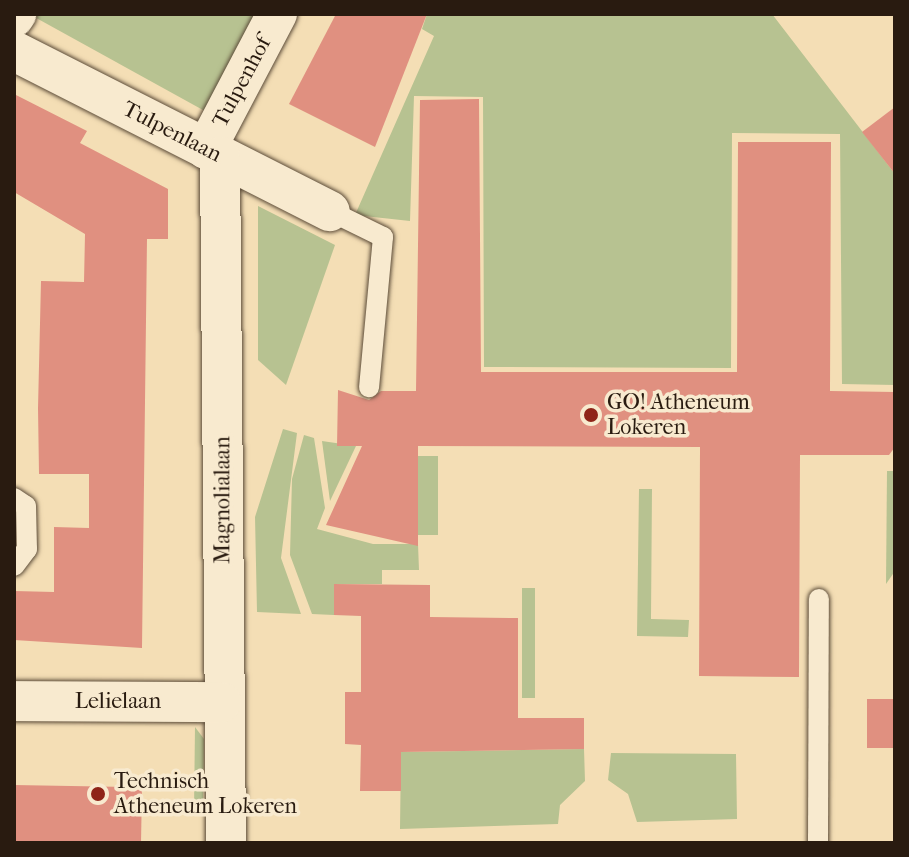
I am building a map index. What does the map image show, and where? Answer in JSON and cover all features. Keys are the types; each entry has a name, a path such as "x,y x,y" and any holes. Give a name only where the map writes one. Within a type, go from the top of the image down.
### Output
{"street":[{"name":"Tulpenhof","path":"213,153 277,14"},
{"name":"Tulpenlaan","path":"14,51 330,211"},
{"name":"Magnolialaan","path":"213,153 226,843"},
{"name":"Lelielaan","path":"14,701 221,702"}],"lane":[{"path":"330,211 383,237 369,387"},
{"path":"14,498 26,506 27,549 14,566"},
{"path":"818,843 819,599"}],"green space":[{"path":"29,14 266,14 212,115"},
{"path":"427,14 772,14 895,174 895,385 842,384 840,134 732,133 731,368 484,367 483,97 414,96 410,221 355,215 434,36 422,29"},
{"path":"258,206 335,245 286,385 258,360"},
{"path":"283,429 297,433 281,558 301,614 257,612 255,517"},
{"path":"304,435 314,438 325,508 317,529 373,544 418,544 419,570 382,570 382,584 334,584 334,615 312,614 290,555 292,479"},
{"path":"322,441 356,446 330,501"},
{"path":"418,456 438,456 438,535 418,535"},
{"path":"887,471 895,471 895,571 886,584"},
{"path":"639,489 652,489 651,619 689,620 688,637 637,636"},
{"path":"522,588 535,588 535,698 522,698"},
{"path":"195,727 204,739 203,810 194,810"},
{"path":"584,749 585,781 560,805 558,824 400,829 401,752"},
{"path":"611,753 736,754 737,819 637,822 628,794 608,780"}],"building":[{"path":"336,14 427,14 375,147 289,104"},
{"path":"14,94 87,131 80,143 168,189 168,239 147,239 142,648 14,640 14,591 54,592 54,527 89,528 89,474 39,474 41,281 84,282 85,234 14,192"},
{"path":"479,99 481,372 737,372 738,142 831,142 830,391 895,392 895,447 889,455 800,455 799,677 699,676 700,447 418,446 418,546 326,525 362,446 337,446 338,390 369,400 381,391 416,391 420,100"},
{"path":"895,107 895,174 862,132"},
{"path":"334,584 430,585 430,617 518,618 518,718 584,718 584,749 401,752 401,791 360,791 361,745 345,744 345,692 361,692 361,616 334,615"},
{"path":"867,699 895,699 895,748 867,748"},
{"path":"14,785 142,787 141,843 14,843"}],"place":[{"name":"GO! Atheneum Lokeren","path":"591,415"},
{"name":"Technisch Atheneum Lokeren","path":"98,794"}]}
